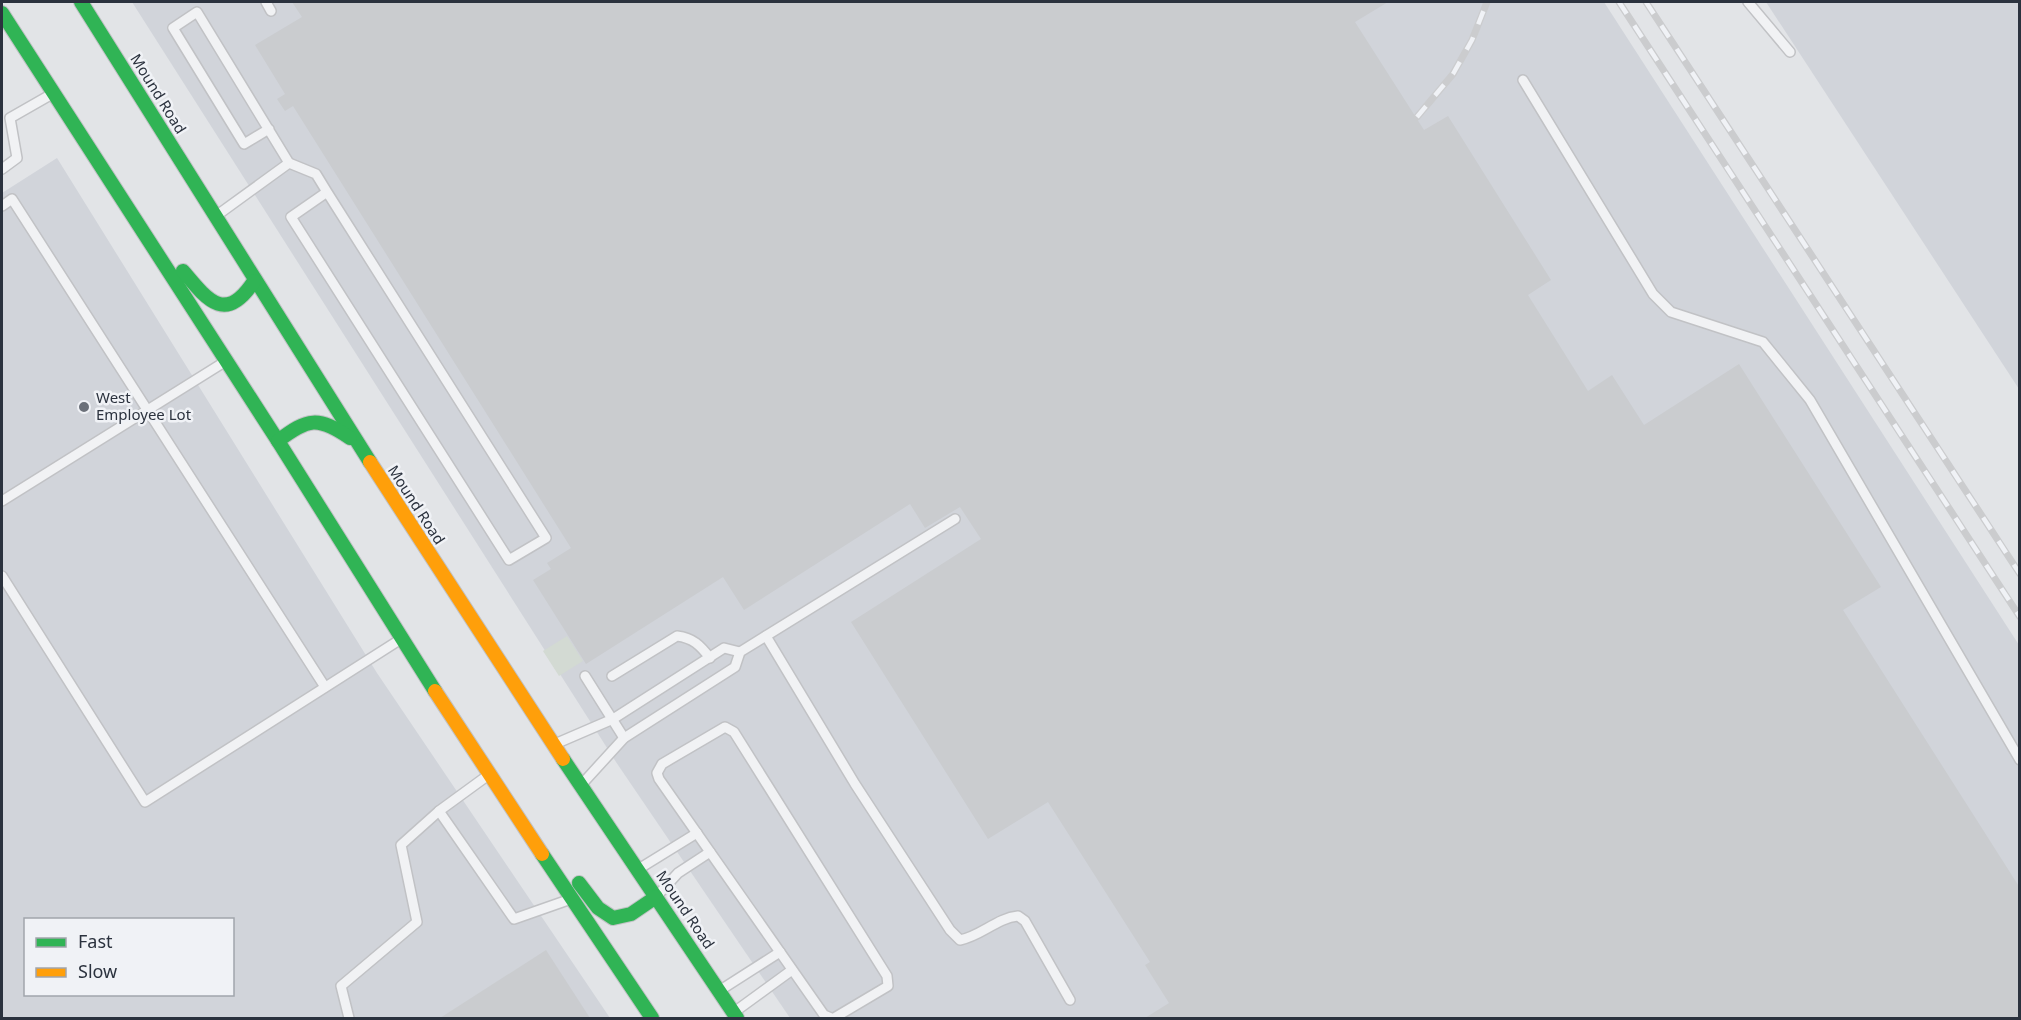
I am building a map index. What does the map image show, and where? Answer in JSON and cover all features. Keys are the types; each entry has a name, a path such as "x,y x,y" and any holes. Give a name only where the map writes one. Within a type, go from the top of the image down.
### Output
{"main road":[{"name":"Mound Road","path":"81,2 355,441 580,786 735,1016"},
{"path":"2,13 278,441 439,698 573,899 648,1017"},
{"path":"128,208 213,304 225,307 241,301 254,281"},
{"path":"278,441 298,426 313,421 330,423 355,441"},
{"path":"439,698 488,745"},
{"path":"570,870 590,899 607,917 618,920 631,915 656,897"}],"lane":[{"path":"266,2 271,11"},
{"path":"1748,2 1790,52"},
{"path":"268,129 244,144 173,28 197,12 290,163 316,174 546,538 509,560 291,217 327,192"},
{"path":"1523,80 1653,294 1671,312 1763,342 1810,400 2019,760"},
{"path":"2,169 17,158 6,117 54,94"},
{"path":"214,217 290,163"},
{"path":"2,206 12,199 325,687"},
{"path":"2,501 226,361"},
{"path":"580,786 624,738 735,668 740,652 956,519"},
{"path":"2,576 145,802 402,639"},
{"path":"612,676 677,636 687,637 699,644 710,658"},
{"path":"766,636 855,784 950,930 960,940 972,938 1005,919 1018,916 1025,921 1070,1000"},
{"path":"553,745 613,719 724,648 740,652"},
{"path":"688,671 700,689"},
{"path":"585,676 624,738"},
{"path":"724,727 730,728 887,976 888,986 833,1018 824,1015 697,834 657,773 662,764 724,727"},
{"path":"349,1018 341,986 417,922 401,845 439,811 489,775"},
{"path":"439,811 514,919 573,899"},
{"path":"637,870 697,834"},
{"path":"656,897 678,873 710,852"},
{"path":"719,991 780,952"},
{"path":"735,1016 792,970"}],"shaded area":[{"path":"132,2 1604,2 2019,645 2019,1018 790,1018 616,762"},
{"path":"1766,2 2019,2 2019,389"},
{"path":"57,158 377,673 610,1018 2,1018 2,193"},
{"path":"567,636 583,661 559,676 543,651"}],"building":[{"path":"292,2 1388,2 1355,22 1424,130 1448,116 1551,280 1528,295 1588,391 1612,375 1644,425 1739,364 1881,587 1843,610 2020,888 2020,1018 1145,1018 1169,1003 1145,965 1150,962 1048,802 988,839 851,622 981,539 960,507 925,528 910,504 744,610 723,577 586,664 533,580 551,569 547,563 571,548 293,106 285,111 277,99 285,94 255,45 302,17"},
{"path":"546,950 590,1018 440,1018"}],"railway":[{"path":"1417,117 1453,74 1472,40 1487,2"},
{"path":"1619,2 2020,617"},
{"path":"1646,2 2020,574"}],"traffic: fast":[{"path":"81,2 370,462"},
{"path":"2,13 278,441 435,691"},
{"path":"183,271 209,299 226,305 235,302 254,281"},
{"path":"278,441 297,428 313,423 329,426 350,438"},
{"path":"563,759 737,1018"},
{"path":"542,854 652,1018"},
{"path":"579,883 598,908 613,918 631,914 656,897"}],"traffic: slow":[{"path":"370,462 563,759"},
{"path":"435,691 542,854"}],"place":[{"name":"West Employee Lot","path":"84,407"}]}
